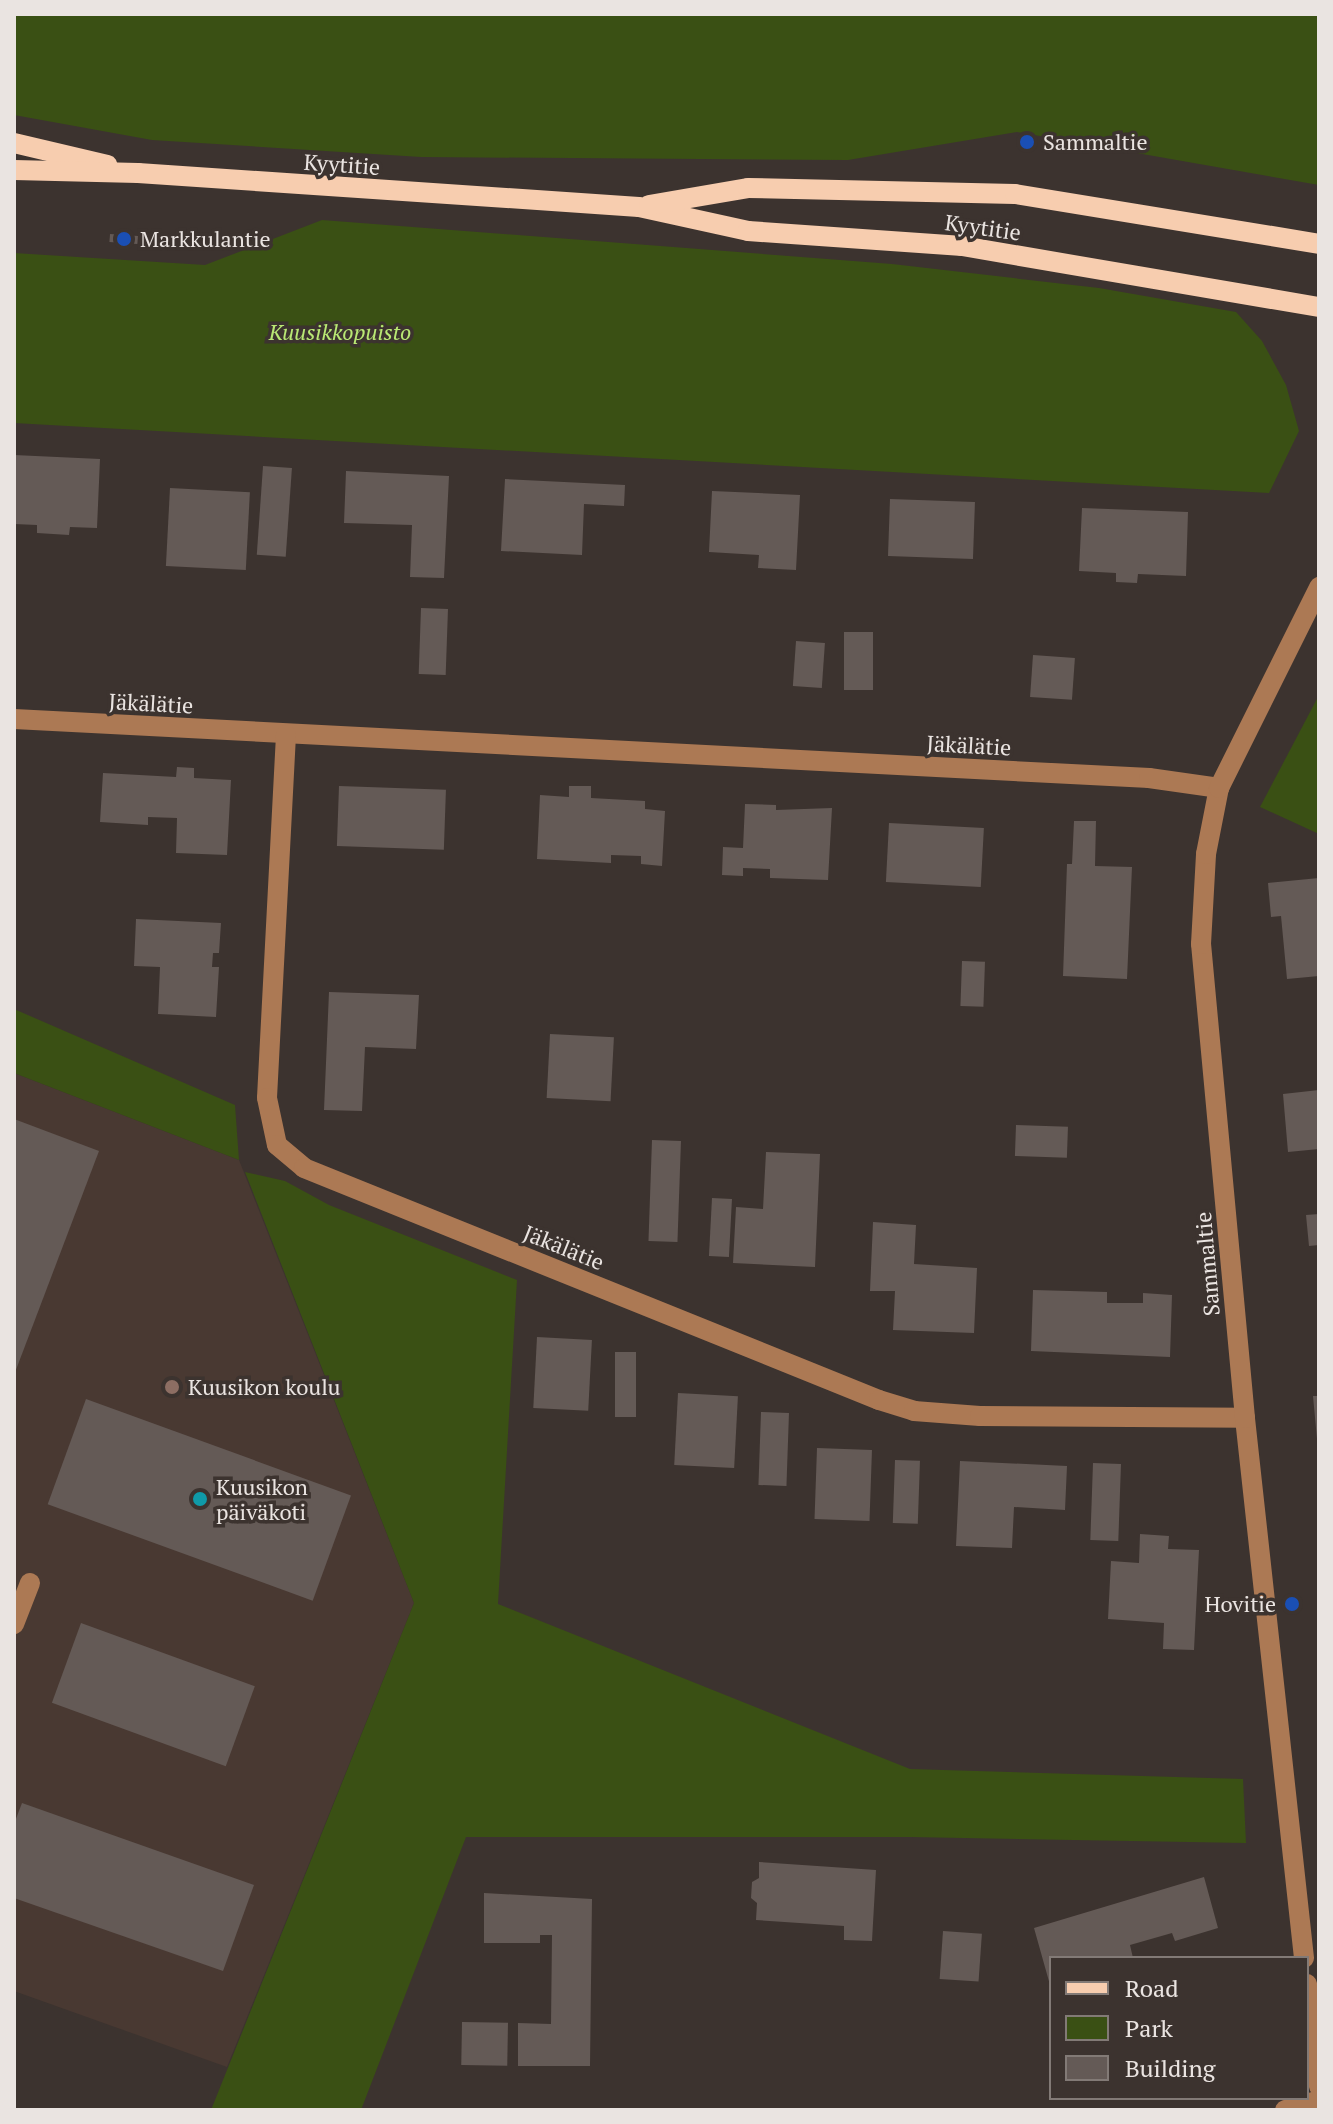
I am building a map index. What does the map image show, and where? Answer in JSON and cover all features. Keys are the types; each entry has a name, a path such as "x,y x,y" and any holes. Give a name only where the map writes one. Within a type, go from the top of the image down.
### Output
{"main road":[{"name":"Kyytitie","path":"14,143 138,173"},
{"name":"Kyytitie","path":"14,170 138,173 639,207 748,231 962,246 1319,307"},
{"name":"Kyytitie","path":"639,207 748,188 1015,194 1319,244"}],"street":[{"name":"Sammaltie","path":"1304,1956 1245,1418 1201,944 1206,854 1219,788 1319,587"},
{"name":"Jäkälätie","path":"14,719 1149,778 1219,788"},
{"name":"Jäkälätie","path":"286,735 267,1098 277,1145 304,1168 879,1400 914,1411 980,1416 1245,1418"},
{"path":"14,1624 30,1583"},
{"path":"1309,2001 1319,2086"},
{"path":"1285,2110 1319,2100"}],"shaded area":[{"name":"Kuusikon koulu","path":"14,1073 239,1160 414,1603 227,2067 14,1991"}],"green space":[{"path":"14,14 1319,14 1319,185 1017,132 848,160 421,157 152,140 14,115"},
{"name":"Kuusikkopuisto","path":"322,220 892,264 1099,288 1236,312 1262,341 1286,385 1299,431 1269,493 14,423 14,253 205,265"},
{"path":"1319,695 1319,834 1260,807"},
{"path":"14,1009 235,1105 239,1160 14,1073"},
{"path":"245,1172 285,1181 329,1205 517,1280 498,1604 910,1769 1243,1779 1246,1843 910,1837 466,1837 361,2110 211,2110 414,1603"}],"building":[{"path":"110,234 138,236 137,244 109,242"},
{"path":"14,455 100,459 97,528 70,527 69,535 37,533 37,525 14,524"},
{"path":"263,466 292,468 286,557 257,555"},
{"path":"346,471 449,476 444,578 410,577 412,525 344,523"},
{"path":"505,479 625,485 624,506 584,504 582,555 501,551"},
{"path":"170,488 250,492 246,570 166,566"},
{"path":"712,491 800,495 796,570 758,568 759,555 709,552"},
{"path":"890,499 975,502 973,559 888,556"},
{"path":"1082,508 1188,512 1186,576 1138,574 1137,583 1116,582 1116,573 1079,571"},
{"path":"421,608 448,609 446,675 419,674"},
{"path":"844,632 873,632 873,690 844,690"},
{"path":"796,641 825,643 822,688 793,686"},
{"path":"1033,655 1075,658 1072,700 1030,697"},
{"path":"177,767 194,768 194,778 231,780 227,855 176,853 177,818 148,817 148,825 100,822 103,773 176,777"},
{"path":"339,786 446,790 444,850 337,846"},
{"path":"569,786 591,786 591,798 645,801 645,809 665,811 662,866 641,864 641,856 611,855 611,863 537,859 540,795 569,797"},
{"path":"745,804 776,805 776,810 832,808 828,880 770,878 770,869 743,868 743,876 722,875 723,847 743,848"},
{"path":"1074,821 1096,821 1095,866 1132,867 1127,979 1063,976 1067,864 1072,864"},
{"path":"889,823 984,828 981,887 886,882"},
{"path":"1319,878 1319,976 1287,979 1281,916 1271,917 1268,883"},
{"path":"136,919 221,923 219,953 213,953 212,967 219,967 216,1017 158,1014 160,967 134,966"},
{"path":"962,961 985,962 983,1007 960,1006"},
{"path":"329,992 419,995 416,1049 365,1047 362,1111 324,1110"},
{"path":"550,1034 614,1037 611,1101 547,1098"},
{"path":"1319,1090 1319,1149 1288,1152 1283,1094"},
{"path":"14,1119 99,1151 14,1375"},
{"path":"1016,1125 1068,1127 1067,1158 1015,1156"},
{"path":"652,1140 681,1141 677,1242 648,1241"},
{"path":"766,1152 820,1154 815,1267 733,1263 736,1207 763,1209"},
{"path":"712,1198 732,1199 729,1257 709,1256"},
{"path":"1319,1214 1319,1245 1309,1246 1306,1215"},
{"path":"873,1222 916,1225 914,1264 977,1268 974,1333 893,1330 895,1291 870,1291"},
{"path":"1033,1290 1107,1292 1107,1303 1143,1303 1143,1293 1172,1295 1170,1357 1031,1351"},
{"path":"537,1337 592,1340 588,1411 533,1408"},
{"path":"615,1352 636,1352 636,1417 615,1417"},
{"path":"678,1393 738,1396 734,1468 674,1465"},
{"path":"1313,1396 1319,1396 1319,1439 1317,1439"},
{"name":"Kuusikon päiväkoti","path":"86,1399 351,1495 313,1601 48,1504"},
{"path":"761,1412 789,1413 786,1486 758,1485"},
{"path":"817,1448 872,1450 869,1521 815,1519"},
{"path":"895,1460 920,1461 918,1524 893,1523"},
{"path":"960,1461 1067,1466 1065,1510 1014,1507 1012,1548 956,1546"},
{"path":"1093,1463 1121,1464 1118,1541 1090,1540"},
{"path":"1140,1534 1169,1536 1168,1549 1199,1550 1194,1650 1163,1649 1164,1623 1108,1619 1111,1561 1139,1563"},
{"path":"81,1623 255,1686 226,1766 52,1703"},
{"path":"22,1803 254,1885 223,1971 14,1898 14,1824"},
{"path":"759,1862 876,1870 872,1941 844,1940 844,1926 756,1920 757,1903 751,1898 752,1882 759,1878"},
{"path":"1204,1877 1218,1928 1175,1941 1172,1933 1130,1945 1133,1956 1049,1956 1049,1981 1034,1928"},
{"path":"484,1893 592,1899 590,2066 518,2066 518,2023 551,2024 552,1935 540,1935 540,1943 484,1943"},
{"path":"943,1931 982,1934 979,1982 940,1979"},
{"path":"462,2022 508,2023 507,2066 461,2065"}],"place":[{"name":"Sammaltie","path":"1027,142"},
{"name":"Markkulantie","path":"124,239"},
{"name":"Kuusikon koulu","path":"172,1387"},
{"name":"Kuusikon päiväkoti","path":"200,1499"},
{"name":"Hovitie","path":"1292,1604"}]}
